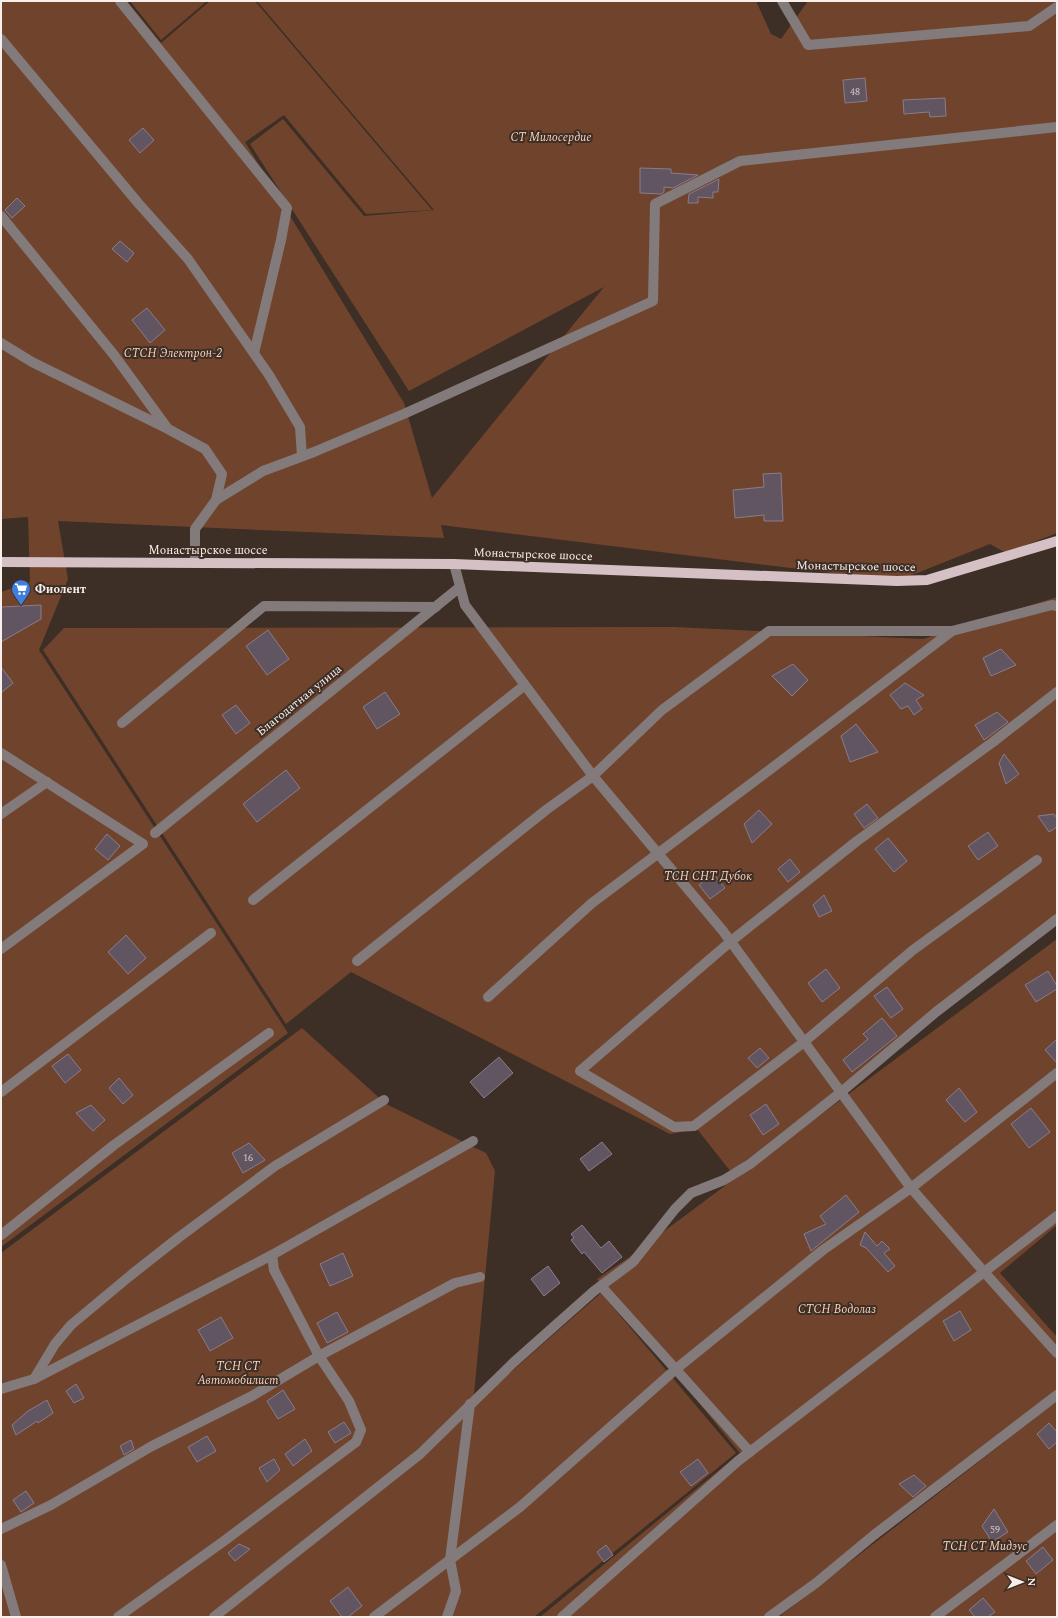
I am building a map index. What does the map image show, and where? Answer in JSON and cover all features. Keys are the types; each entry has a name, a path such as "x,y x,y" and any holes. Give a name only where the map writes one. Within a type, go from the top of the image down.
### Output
{"main road":[{"name":"Монастырское шоссе","path":"1,562 454,564 897,581 927,580 1057,541"}],"street":[{"path":"120,1 287,208 281,240 254,353"},
{"path":"782,1 808,45 1029,26 1057,7"},
{"path":"1,40 139,204 188,259 269,374 300,427 302,456"},
{"path":"195,563 195,529 216,500 263,471 406,413 653,301 655,204 740,161 1057,128"},
{"path":"1,216 114,355 168,429"},
{"path":"1,343 32,362 168,429 205,449 222,474 216,500"},
{"path":"454,564 465,605 593,776 730,942 911,1188 1057,1353"},
{"name":"Благодатная улица","path":"155,833 460,588"},
{"path":"357,961 546,810 593,776 662,710 770,631 952,631 1052,605 1057,606"},
{"path":"122,723 264,606 436,607"},
{"path":"488,997 592,903 952,631"},
{"path":"253,900 525,685"},
{"path":"1037,860 913,950 804,1042 694,1126 674,1126 580,1071 730,942 857,841 993,742 1057,692"},
{"path":"1,753 142,844 1,949"},
{"path":"1,814 47,782"},
{"path":"214,1617 420,1454 514,1362 601,1286 633,1262 675,1209 691,1193 724,1180 750,1164 840,1093 936,1012 1057,919"},
{"path":"1,1092 211,933"},
{"path":"1,1235 114,1145 269,1033"},
{"path":"374,1617 520,1507 676,1369 823,1250 911,1188 1057,1073"},
{"path":"34,1379 54,1344 72,1325 131,1275 275,1166 384,1100"},
{"path":"1,1390 34,1379 272,1255 473,1141"},
{"path":"562,1617 750,1452 985,1273 1057,1216"},
{"path":"118,1617 224,1541 356,1442 361,1430 350,1401 320,1356 274,1270 272,1255"},
{"path":"1,1529 51,1505 152,1446 252,1396 320,1356 455,1283 480,1277"},
{"path":"601,1286 750,1452"},
{"path":"769,1617 816,1583 874,1535 1057,1395"},
{"path":"447,1617 456,1591 450,1560 470,1404"},
{"path":"935,1617 1057,1525"},
{"path":"1,1565 16,1617"}],"green space":[{"path":"1,1 127,1 161,43 210,1 255,1 432,210 366,214 284,115 245,142 404,403 432,498 604,287 409,391 250,144 283,119 364,216 434,210 257,1 756,1 771,34 781,39 808,1 1057,1 1057,533 1006,553 990,544 897,581 441,525 444,538 58,521 68,579 39,650 288,1033 1,1247 1,592 30,582 28,517 1,519"},
{"path":"130,1 207,1 161,40"},
{"name":"ТСН СНТ Дубок","path":"1057,597 1057,921 731,1172 697,1129 670,1134 351,972 286,1024 43,650 64,628 674,627 923,639"},
{"name":"СТСН Водолаз","path":"1057,939 1057,1225 1000,1273 1057,1337 1057,1617 779,1617 1038,1416 774,1617 540,1617 740,1453 597,1279 628,1258"},
{"name":"ТСН СТ Автомобилист","path":"302,1028 386,1104 486,1153 495,1171 473,1405 601,1293 736,1453 534,1617 1,1617 1,1253"}],"building":[{"path":"865,78 867,101 845,103 843,80"},
{"path":"945,98 946,116 930,117 929,112 904,114 903,100"},
{"path":"143,128 154,140 140,153 129,140"},
{"path":"640,168 671,169 671,173 698,175 673,188 664,187 664,192 661,194 640,193"},
{"path":"719,179 718,192 713,192 713,198 698,197 698,203 688,203 689,194"},
{"path":"17,198 25,206 12,218 5,210"},
{"path":"120,241 134,253 127,262 112,249"},
{"path":"147,308 165,330 150,343 132,320"},
{"path":"781,473 783,521 764,521 764,515 735,518 733,490 764,487 763,474"},
{"path":"41,605 41,619 1,642 1,607"},
{"path":"268,630 289,659 267,675 246,646"},
{"path":"1001,649 1016,665 991,676 983,658"},
{"path":"793,664 808,680 792,696 772,676"},
{"path":"1,667 13,683 1,693"},
{"path":"905,683 924,695 916,700 922,709 914,715 908,706 901,709 890,695"},
{"path":"385,692 400,714 377,729 363,707"},
{"path":"236,705 250,723 236,734 222,715"},
{"path":"997,712 1008,722 984,740 975,725"},
{"path":"856,724 878,752 850,762 841,736"},
{"path":"1004,754 1019,774 1006,784 999,763"},
{"path":"286,770 300,788 257,822 243,804"},
{"path":"867,804 878,818 864,828 854,814"},
{"path":"759,810 772,824 752,843 744,824"},
{"path":"1054,814 1057,818 1057,827 1049,832 1038,816"},
{"path":"988,832 998,846 978,860 968,846"},
{"path":"107,834 120,846 108,860 95,849"},
{"path":"888,838 907,861 894,872 875,849"},
{"path":"790,859 800,872 788,882 778,869"},
{"path":"713,873 725,888 710,899 699,885"},
{"path":"824,895 832,911 819,917 813,905"},
{"path":"126,935 146,958 128,974 108,952"},
{"path":"826,969 840,988 822,1002 808,983"},
{"path":"1048,971 1057,986 1057,989 1036,1002 1025,985"},
{"path":"887,987 903,1009 891,1018 874,996"},
{"path":"882,1018 897,1036 852,1072 843,1060 868,1039 863,1034"},
{"path":"1057,1039 1057,1063 1045,1050"},
{"path":"760,1048 769,1058 757,1068 748,1058"},
{"path":"68,1054 81,1070 65,1083 52,1066"},
{"path":"499,1057 513,1073 484,1098 470,1082"},
{"path":"119,1078 133,1095 123,1104 109,1088"},
{"path":"959,1088 977,1112 965,1122 946,1100"},
{"path":"766,1104 779,1124 763,1135 750,1115"},
{"path":"91,1105 105,1120 93,1131 76,1113"},
{"path":"1031,1108 1050,1132 1029,1148 1011,1124"},
{"path":"602,1142 612,1154 589,1171 580,1159"},
{"path":"249,1143 265,1160 243,1173 232,1153"},
{"path":"846,1195 859,1212 811,1251 804,1234 826,1224 820,1216"},
{"path":"582,1225 601,1248 609,1241 622,1257 602,1273 584,1252 582,1254 571,1240 574,1238 571,1234"},
{"path":"865,1232 877,1246 882,1241 890,1249 884,1253 895,1266 888,1272 866,1248 860,1245"},
{"path":"343,1253 353,1276 330,1286 320,1264"},
{"path":"548,1266 560,1283 544,1296 531,1279"},
{"path":"960,1311 971,1330 954,1341 943,1321"},
{"path":"337,1312 348,1332 327,1343 317,1323"},
{"path":"221,1317 233,1338 210,1351 198,1330"},
{"path":"76,1384 84,1398 74,1403 66,1391"},
{"path":"283,1390 295,1409 278,1419 267,1401"},
{"path":"47,1400 53,1413 38,1423 37,1421 16,1435 12,1425 28,1411"},
{"path":"344,1422 351,1433 335,1443 328,1432"},
{"path":"1049,1423 1057,1432 1057,1442 1049,1449 1037,1434"},
{"path":"207,1436 216,1451 197,1462 188,1447"},
{"path":"305,1439 312,1451 293,1466 285,1454"},
{"path":"131,1440 134,1449 124,1455 120,1446"},
{"path":"274,1459 280,1470 267,1482 259,1468"},
{"path":"698,1459 708,1473 691,1486 680,1472"},
{"path":"914,1475 926,1486 913,1497 899,1484"},
{"path":"26,1491 34,1503 21,1512 13,1500"},
{"path":"994,1509 1008,1532 992,1542 982,1526"},
{"path":"239,1544 250,1549 235,1561 228,1553"},
{"path":"606,1545 613,1555 604,1562 597,1552"},
{"path":"1043,1547 1053,1560 1036,1574 1026,1561"},
{"path":"348,1587 362,1606 348,1617 342,1617 330,1601"},
{"path":"983,1598 995,1612 988,1617 975,1617 969,1610"}],"place":[{"name":"Фиолент","path":"21,606"}],"park label":[{"name":"СТ Милосердие","path":"551,137"},
{"name":"СТСН Электрон-2","path":"173,353"},
{"name":"ТСН СТ Мидэус","path":"985,1546"}]}
